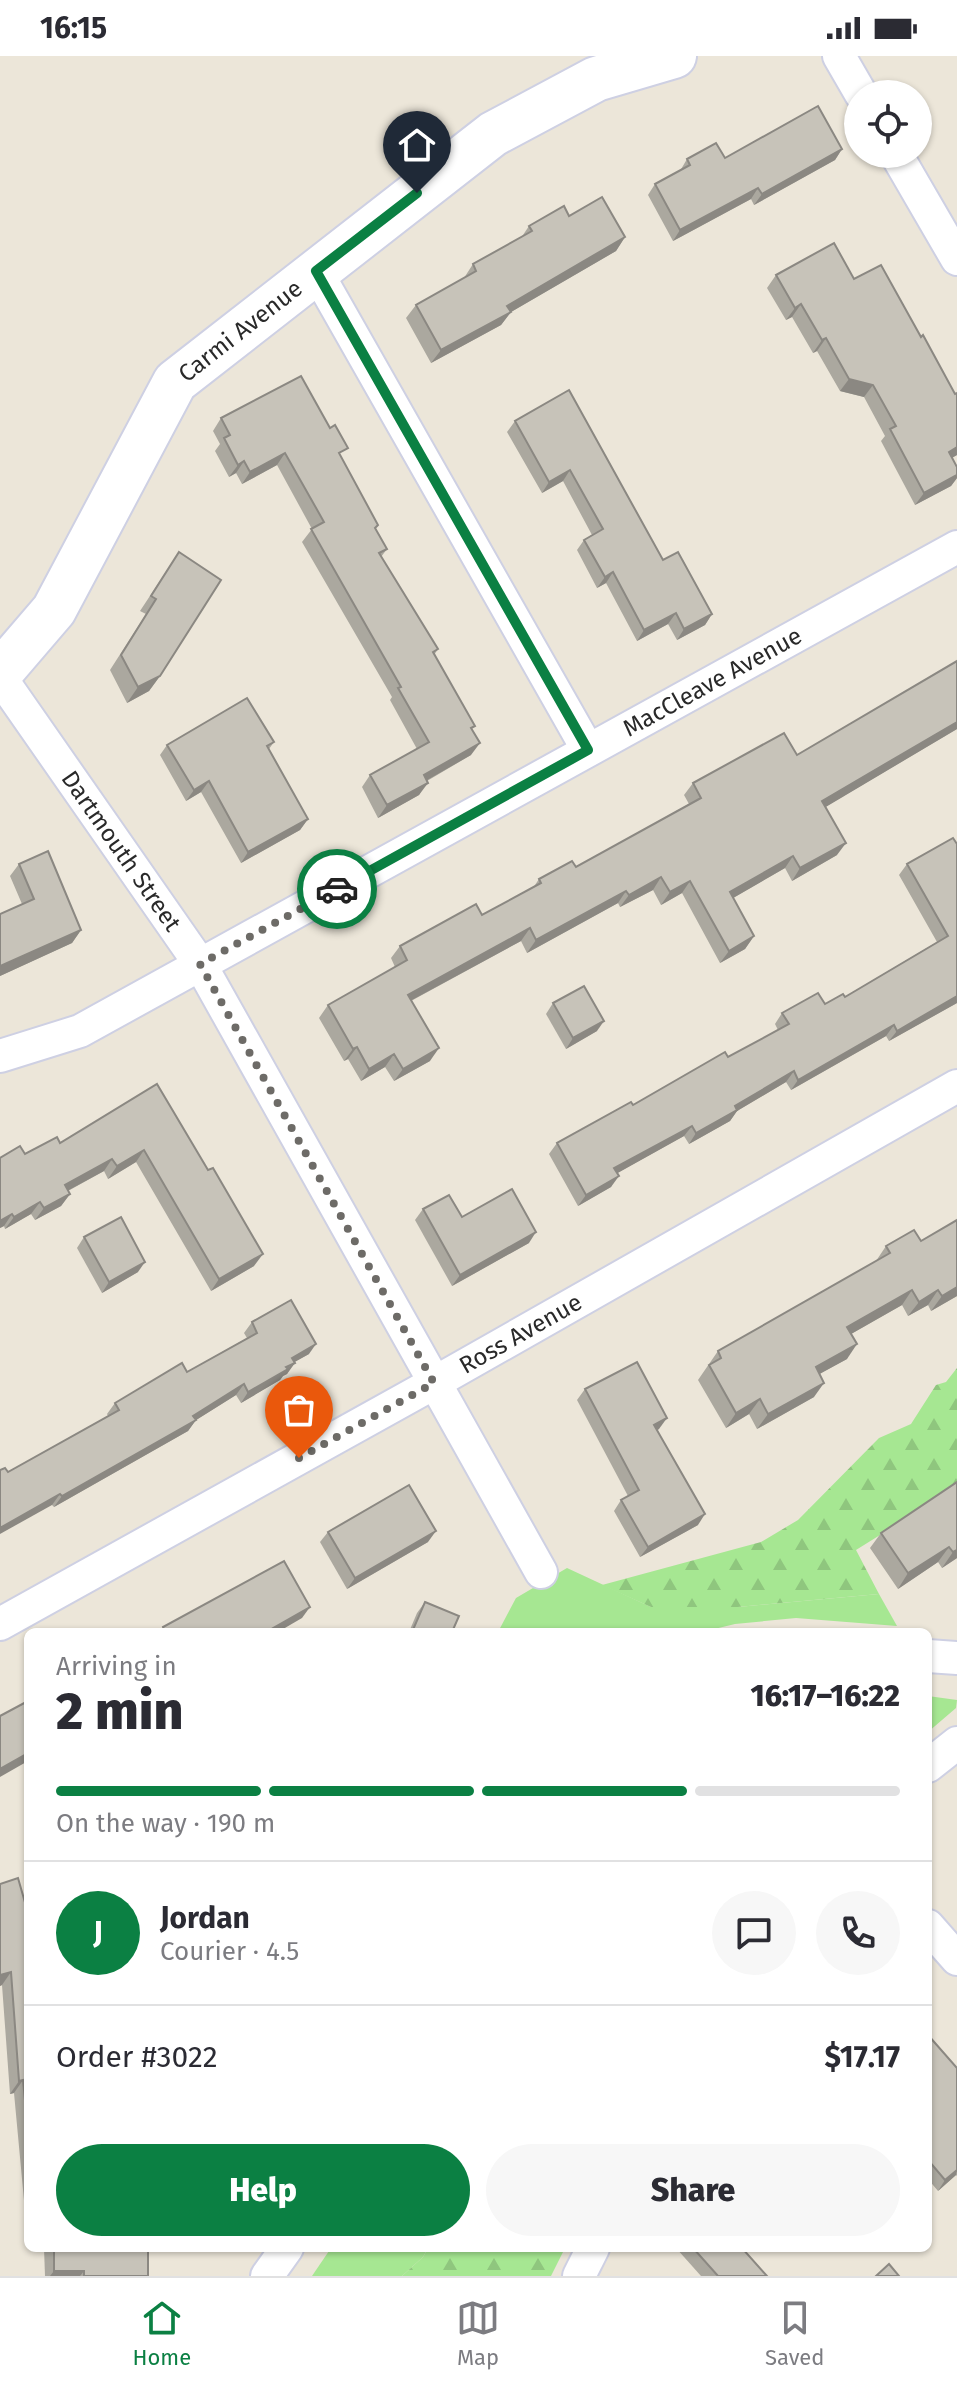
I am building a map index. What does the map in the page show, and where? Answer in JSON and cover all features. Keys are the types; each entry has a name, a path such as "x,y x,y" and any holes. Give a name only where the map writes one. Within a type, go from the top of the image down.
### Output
{"street":[{"name":"Carmi Avenue","path":"0,675 54,610 175,382 493,134 596,79 674,56"},
{"path":"839,56 853,80"},
{"path":"904,168 957,259"},
{"path":"316,271 588,750"},
{"name":"MacCleave Avenue","path":"0,1056 80,1031 957,547"},
{"name":"Dartmouth Street","path":"0,675 200,964 541,1572"},
{"name":"Ross Avenue","path":"0,1624 434,1383 957,1086"},
{"path":"932,1656 957,1658"},
{"path":"932,1763 957,1743"},
{"path":"932,1931 957,1959"},
{"path":"267,2276 284,2252"}],"green space":[{"path":"957,1368 957,1487 856,1550 879,1594 738,1607 651,1607 602,1585 761,1542 798,1520 879,1438 911,1424 936,1385 946,1382"},
{"path":"567,1568 651,1607 738,1607 879,1594 897,1626 796,1618 718,1628 500,1628 516,1598"},
{"path":"932,1697 957,1700 956,1708 932,1729"},
{"path":"328,2252 426,2252 402,2276 312,2276"},
{"path":"426,2252 563,2252 551,2276 402,2276"}],"building":[{"path":"818,106 842,149 762,194 758,188 680,230 655,184 690,165 687,159 716,143 725,158"},
{"path":"602,197 625,237 507,306 511,312 441,350 416,305 476,271 473,264 532,231 529,226 564,206 569,216"},
{"path":"834,243 854,279 881,265 957,393 957,447 949,452 957,467 957,475 924,493 890,429 896,426 873,385 849,379 826,338 822,340 801,304 795,308 776,275"},
{"path":"301,376 330,428 335,425 348,448 339,453 378,525 375,528 387,549 379,553 438,649 433,652 475,726 471,728 480,743 424,775 428,783 387,805 370,775 429,742 311,529 324,522 285,453 250,472 244,461 238,465 224,438 230,435 221,418"},
{"path":"569,390 663,560 678,552 712,614 684,629 676,613 644,630 613,572 605,577 584,540 603,529 570,470 549,482 515,421"},
{"path":"179,552 221,580 160,676 138,687 121,655 156,599 151,596"},
{"path":"957,661 957,722 822,801 846,843 800,868 793,856 730,892 754,936 729,951 690,881 670,892 661,877 629,895 626,891 536,940 530,928 408,995 439,1048 403,1069 394,1054 369,1069 357,1047 353,1049 328,1005 407,960 400,946 476,904 482,915 541,883 539,879 572,861 576,867 701,798 693,783 784,733 797,755"},
{"path":"247,698 274,742 267,746 308,819 248,852 209,781 194,790 167,745"},
{"path":"953,838 957,844 957,996 897,1031 894,1025 798,1080 794,1071 735,1106 737,1110 696,1133 692,1126 614,1168 619,1176 586,1195 557,1143 631,1102 633,1105 725,1052 728,1057 789,1024 782,1013 818,993 825,1004 843,994 845,997 948,936 907,864"},
{"path":"48,851 81,930 0,966 0,914 34,899 19,864"},
{"path":"584,986 604,1021 573,1038 553,1003"},
{"path":"157,1084 208,1170 213,1168 263,1254 219,1279 144,1150 117,1166 112,1159 65,1185 70,1194 44,1208 40,1202 0,1221 0,1158 20,1146 25,1154 57,1137 60,1143"},
{"path":"512,1189 536,1232 460,1275 423,1209 449,1195 462,1217"},
{"path":"121,1217 145,1262 109,1282 84,1237"},
{"path":"957,1220 957,1287 942,1296 938,1290 919,1302 912,1290 847,1327 857,1344 816,1367 824,1383 768,1414 760,1399 736,1413 709,1365 721,1358 718,1351 890,1253 886,1246 914,1230 921,1241"},
{"path":"291,1300 316,1344 292,1358 295,1363 286,1367 288,1369 248,1392 244,1384 193,1416 196,1420 0,1528 0,1470 5,1468 8,1472 119,1410 115,1403 182,1363 187,1372 257,1333 252,1322"},
{"path":"637,1362 667,1418 654,1425 705,1514 648,1547 621,1500 639,1490 585,1389"},
{"path":"957,1482 957,1550 953,1552 949,1547 908,1573 881,1533"},
{"path":"409,1485 436,1531 355,1578 328,1532"},
{"path":"284,1561 310,1607 273,1628 163,1627"},
{"path":"425,1602 459,1616 454,1628 414,1628"},
{"path":"24,1703 24,1755 0,1769 0,1716"},
{"path":"18,1878 24,1899 24,2090 23,2080 19,2081 11,1972 0,1975 0,1884"},
{"path":"932,2040 957,2068 957,2170 945,2180 932,2165"},
{"path":"54,2252 148,2252 148,2276 84,2276 84,2271 54,2271"},
{"path":"697,2252 746,2252 767,2276 718,2276"},
{"path":"889,2264 899,2276 876,2276"}],"way so far":[{"path":"299,1458 434,1383 200,964 337,889"}],"route":[{"path":"337,889 588,750 316,271 417,193"}]}
